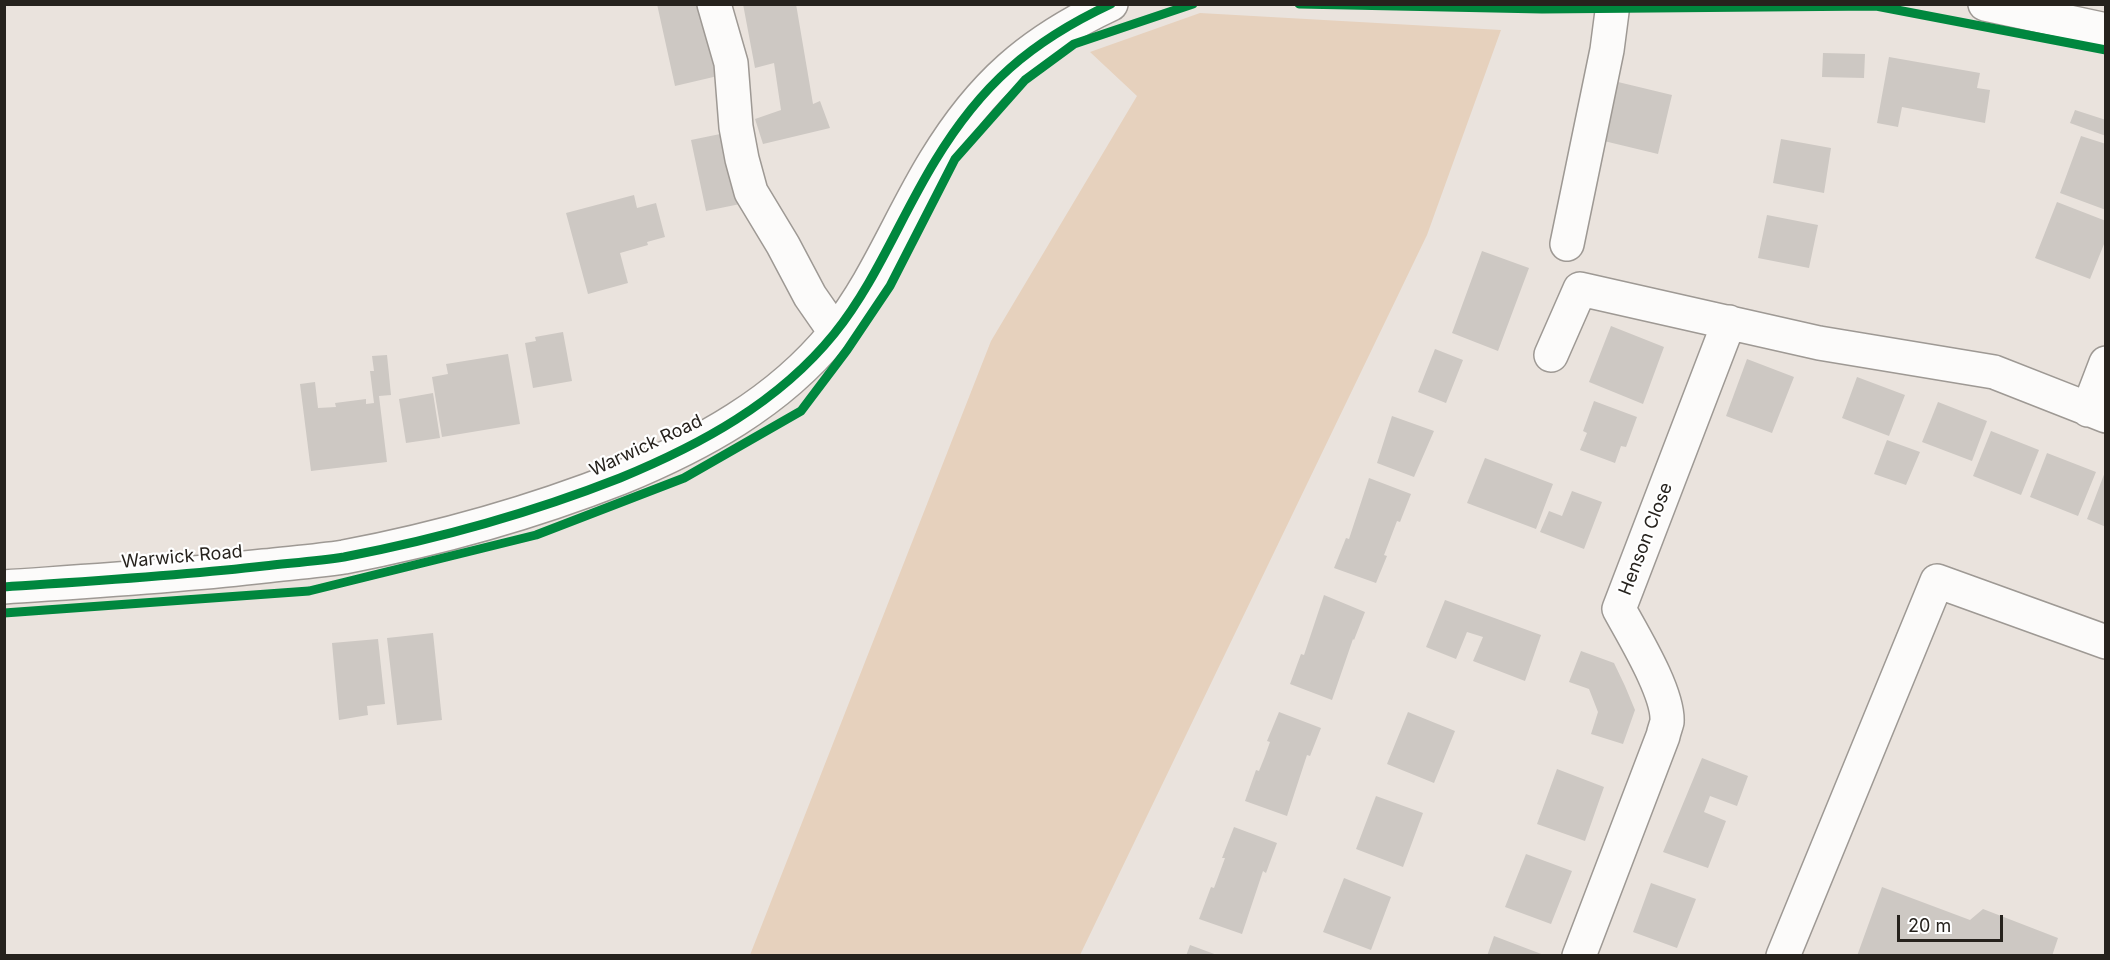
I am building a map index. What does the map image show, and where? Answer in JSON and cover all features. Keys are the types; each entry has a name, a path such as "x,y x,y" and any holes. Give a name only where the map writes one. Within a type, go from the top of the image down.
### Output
{"street":[{"path":"714,4 731,63 736,127 751,192 810,296 835,332"},
{"name":"Warwick Road","path":"4,587 201,574 341,557 431,538 517,514 589,490 653,464 712,434 769,398 808,364 835,332 859,299 933,163 965,115 999,77 1032,48 1080,19 1111,4"},
{"path":"1567,244 1613,4"},
{"path":"1985,4 2106,30"},
{"path":"1551,355 1580,289 1819,343 1994,372 2097,413 2106,363"},
{"name":"Henson Close","path":"1579,956 1667,721 1657,683 1619,609 1728,322"},
{"path":"1783,956 1937,581 2106,642"}],"shaded area":[{"path":"1200,13 1501,30 1427,235 1080,955 750,955 991,341 1137,96 1090,52"}],"building":[{"path":"657,4 706,4 722,75 675,86"},
{"path":"743,4 796,4 813,104 820,101 830,128 763,144 755,119 781,110 774,63 755,68"},
{"path":"1823,53 1865,54 1864,78 1822,77"},
{"path":"1889,57 1980,73 1977,88 1990,90 1985,123 1902,107 1898,127 1877,123"},
{"path":"1618,82 1672,95 1658,154 1604,141"},
{"path":"2075,110 2106,120 2106,136 2070,123"},
{"path":"725,133 740,204 706,211 691,140"},
{"path":"2081,136 2106,144 2106,210 2060,193"},
{"path":"1781,139 1831,148 1824,193 1773,183"},
{"path":"634,195 637,208 656,203 665,237 647,242 648,245 620,253 628,283 588,294 566,213"},
{"path":"2057,202 2106,221 2106,239 2090,279 2035,258"},
{"path":"1767,215 1818,225 1809,268 1758,258"},
{"path":"1482,251 1529,268 1498,351 1452,333"},
{"path":"1611,326 1664,347 1643,404 1589,382"},
{"path":"563,332 572,381 533,388 525,343 536,341 535,337"},
{"path":"1435,349 1463,360 1446,403 1418,392"},
{"path":"508,354 520,424 442,437 432,377 448,374 446,364"},
{"path":"387,355 391,395 379,396 387,462 311,471 300,384 315,382 318,408 336,407 335,403 366,399 366,404 374,403 370,371 374,371 372,356"},
{"path":"1747,359 1794,377 1772,433 1726,416"},
{"path":"1857,377 1905,395 1889,436 1842,418"},
{"path":"433,393 440,438 406,443 399,399"},
{"path":"1594,401 1637,417 1626,447 1621,446 1615,463 1580,450 1587,433 1583,431"},
{"path":"1938,402 1987,421 1972,461 1922,442"},
{"path":"1392,416 1434,431 1414,477 1377,463"},
{"path":"1991,431 2039,450 2021,495 1973,476"},
{"path":"1887,440 1920,452 1906,485 1874,474"},
{"path":"2047,453 2096,472 2078,516 2030,497"},
{"path":"1485,458 1553,484 1536,529 1467,503"},
{"path":"2106,472 2106,527 2087,519"},
{"path":"1369,478 1411,494 1400,522 1397,521 1376,583 1334,568 1346,538 1349,539"},
{"path":"1572,491 1602,502 1584,549 1540,532 1549,511 1562,516"},
{"path":"1324,595 1365,612 1332,700 1290,684 1301,654 1304,655"},
{"path":"1445,600 1541,635 1525,681 1473,661 1483,637 1467,632 1456,659 1426,647"},
{"path":"433,633 442,720 397,725 387,638"},
{"path":"378,639 385,704 367,706 368,715 339,720 332,643"},
{"path":"1581,651 1614,663 1625,686 1635,710 1623,744 1591,734 1598,712 1589,689 1569,682"},
{"path":"1279,712 1321,728 1310,756 1307,755 1287,816 1245,801 1256,770 1259,771 1265,756 1270,742 1267,741"},
{"path":"1408,712 1455,731 1434,783 1387,764"},
{"path":"1702,758 1748,776 1737,806 1710,796 1704,812 1726,821 1708,868 1663,852"},
{"path":"1557,769 1604,787 1585,841 1537,824"},
{"path":"1376,796 1423,813 1403,867 1356,849"},
{"path":"1234,827 1277,843 1266,873 1263,871 1242,934 1199,919 1211,887 1214,888"},
{"path":"1526,854 1572,871 1551,924 1505,907"},
{"path":"1344,878 1391,897 1371,950 1323,932"},
{"path":"1651,883 1696,899 1677,948 1633,932"},
{"path":"1882,887 1970,920 1983,909 2058,938 2052,956 1857,956"},
{"path":"1494,936 1544,955 1544,956 1487,956"},
{"path":"1190,945 1217,955 1217,956 1186,956"}],"cycle path":[{"path":"4,587 232,570 334,558 379,550 484,524 553,503 620,478 708,436 736,420 788,381 834,334 863,293 922,183 952,134 990,88 1032,50 1111,4"},
{"path":"4,613 309,591 536,535 684,478 801,411 847,350 890,286 955,159 1025,80 1074,44 1193,4"},
{"path":"1299,4 1542,9 1876,6 2106,50"}]}
